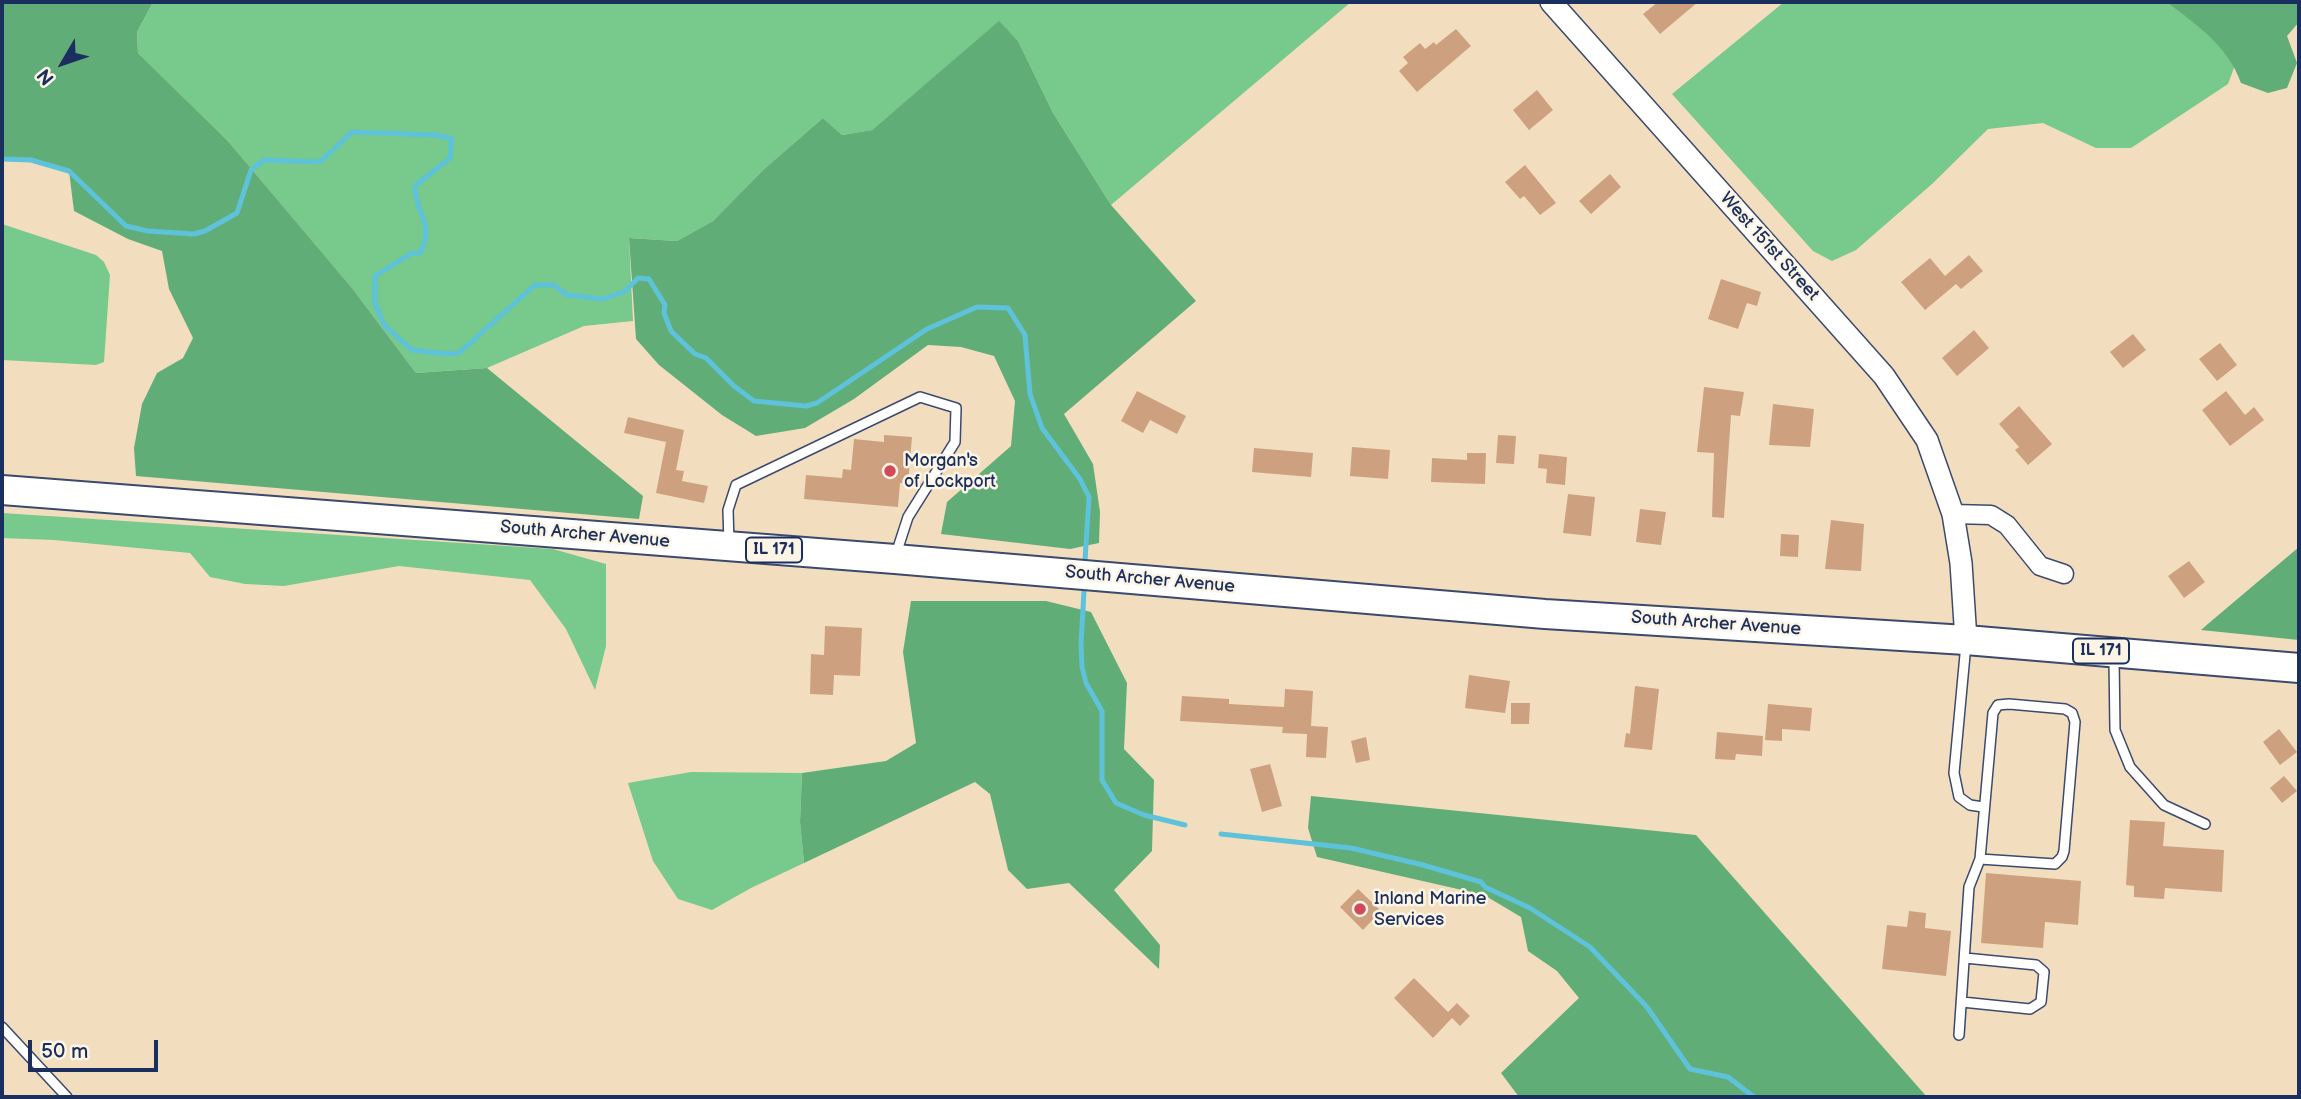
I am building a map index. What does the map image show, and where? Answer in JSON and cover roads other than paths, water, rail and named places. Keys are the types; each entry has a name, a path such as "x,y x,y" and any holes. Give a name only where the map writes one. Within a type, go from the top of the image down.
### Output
{"main road":[{"name":"South Archer Avenue","path":"2,490 895,559 1545,614 1966,640 2299,668"}],"street":[{"name":"West 151st Street","path":"1550,2 1884,376 1927,440 1953,514 1961,563 1966,640"},
{"path":"1953,514 1991,515 2007,525 2040,566 2064,574"}],"lane":[{"path":"729,547 728,510 736,485 920,397 956,408 955,442 908,517 895,559"},
{"path":"1966,640 1954,773 1959,797 1970,805 1983,807"},
{"path":"2114,652 2115,730 2130,767 2164,806 2205,824"},
{"path":"1959,1035 1969,887 1980,859 1993,713 1998,705 2066,709 2072,713 2075,722 2062,858 2054,864 1980,859"},
{"path":"1962,1002 2030,1009 2041,1002 2044,972 2036,965 1965,958"},
{"path":"2,1027 67,1097"}],"waterway":[{"path":"2,159 31,160 69,171 126,226 148,231 194,234 205,231 237,213 251,170 264,160 320,162 352,132 436,135 452,139 450,158 415,186 426,233 420,253 412,253 375,276 375,304 385,326 412,350 459,353 535,285 554,285 567,295 603,299 624,292 638,278 649,279 665,305 664,313 671,331 695,354 706,358 734,386 754,401 806,406 817,403 927,329 977,307 1008,308 1025,335 1030,394 1042,428 1080,479 1089,497 1085,560"},
{"path":"1084,591 1082,667 1086,683 1102,711 1102,780 1116,803 1144,815 1185,825"},
{"path":"1221,834 1351,848 1481,882 1485,887 1530,908 1590,947 1647,1007 1690,1069 1728,1077 1754,1097"}],"place":[{"name":"Morgan's of Lockport","path":"890,471"},
{"name":"Inland Marine Services","path":"1360,909"}]}
